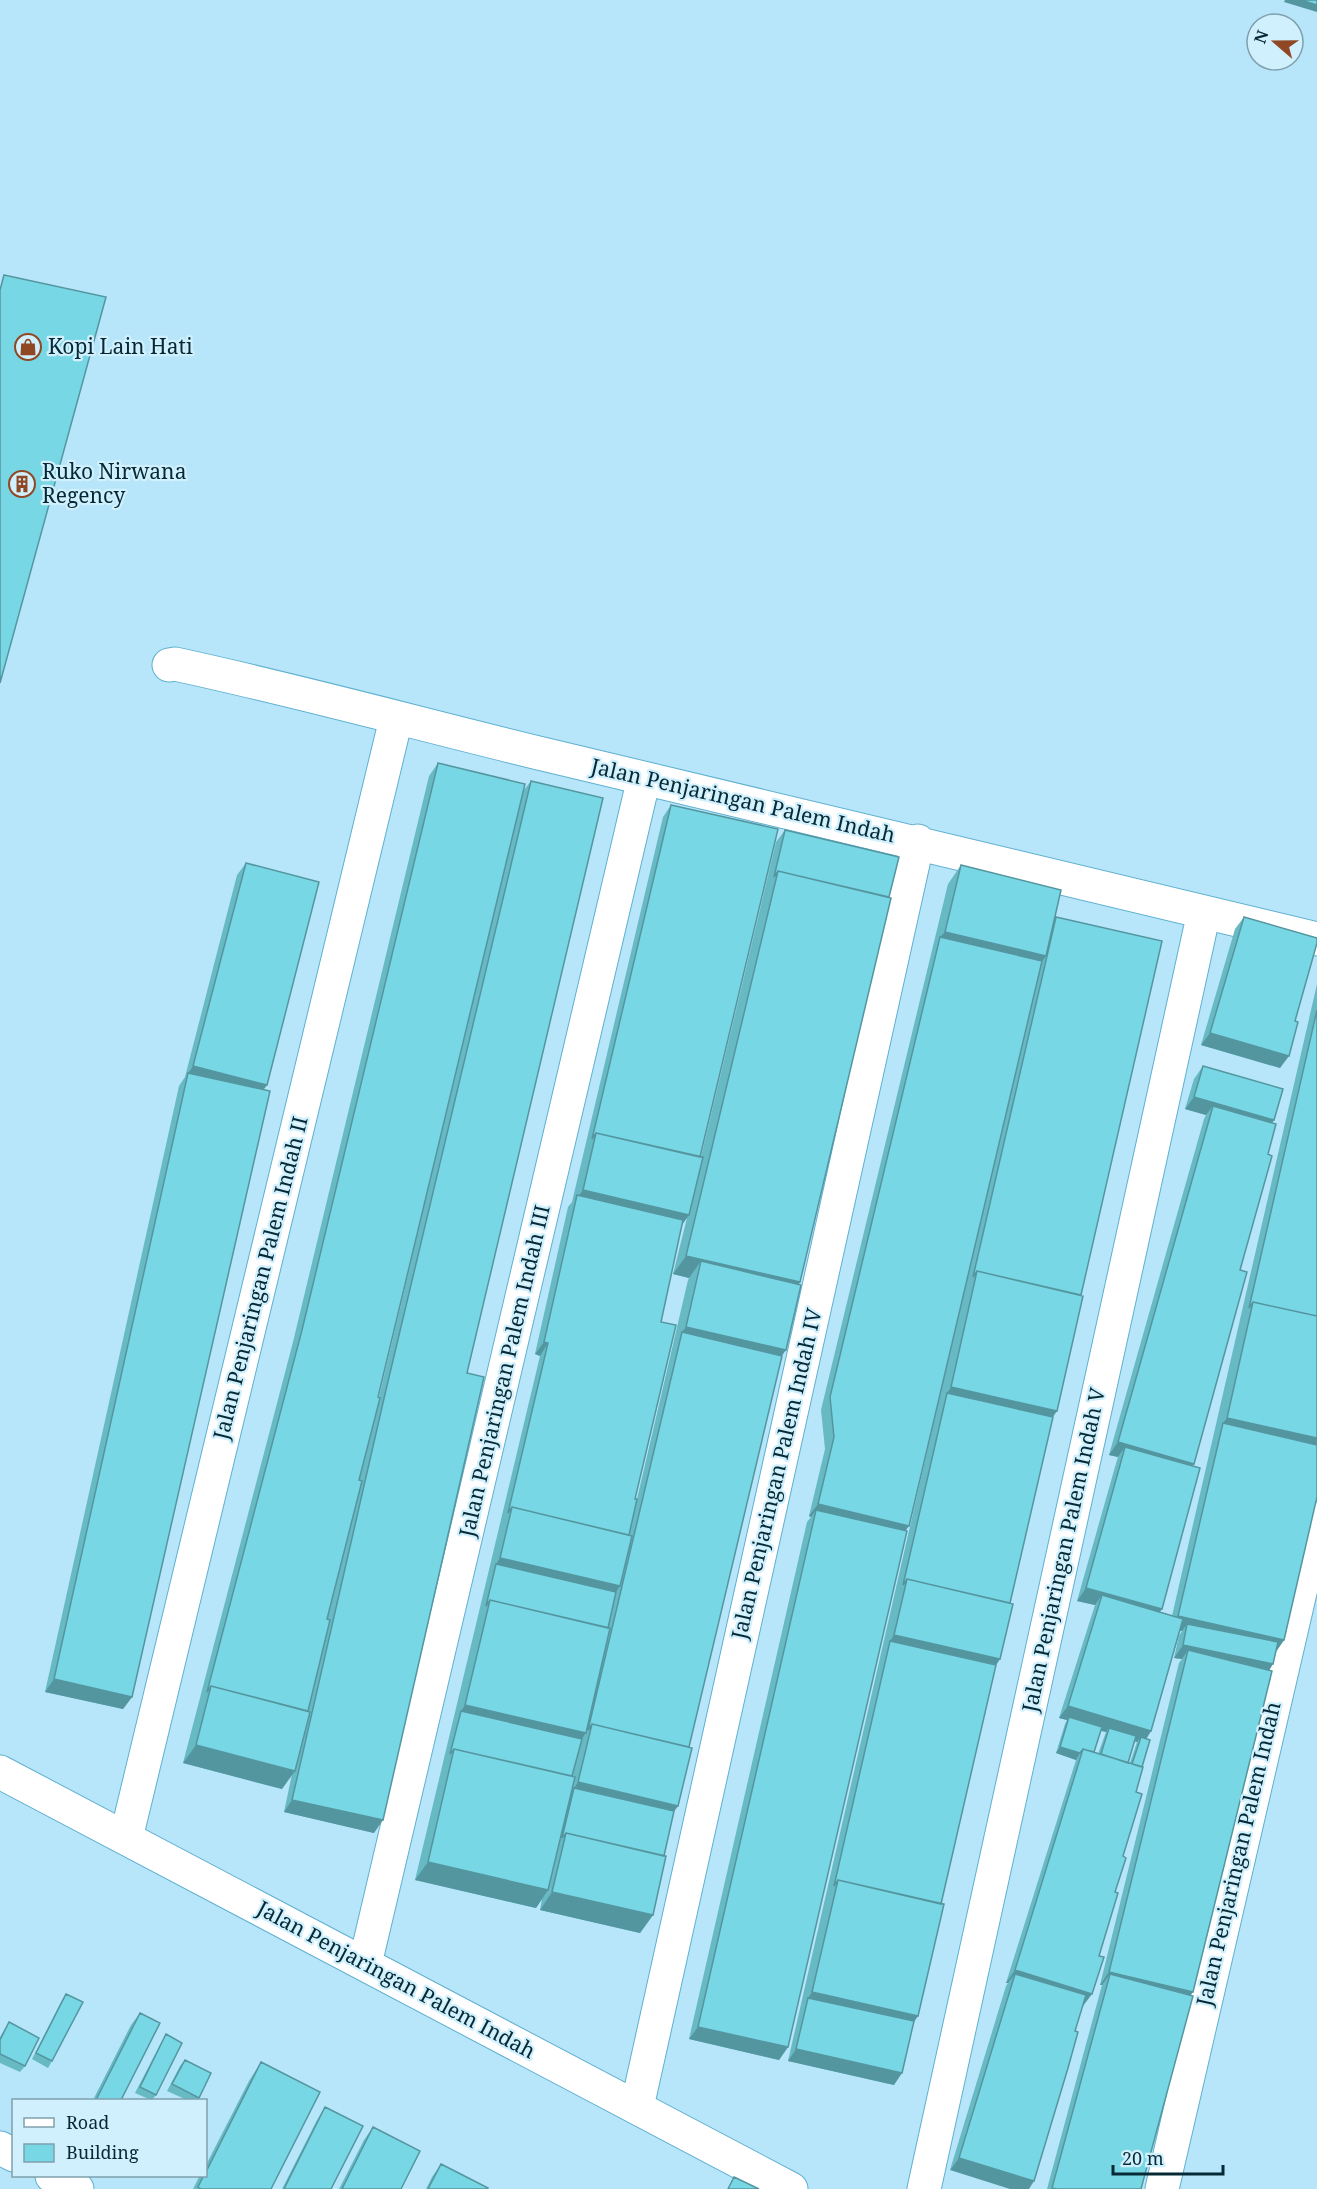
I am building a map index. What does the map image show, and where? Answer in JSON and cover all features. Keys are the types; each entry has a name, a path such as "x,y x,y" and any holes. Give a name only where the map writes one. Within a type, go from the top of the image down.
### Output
{"street":[{"name":"Jalan Penjaringan Palem Indah","path":"169,664 231,676 396,719 918,841 1317,939"},
{"name":"Jalan Penjaringan Palem Indah II","path":"126,1838 396,719"},
{"name":"Jalan Penjaringan Palem Indah III","path":"365,1964 644,778"},
{"name":"Jalan Penjaringan Palem Indah IV","path":"637,2107 918,841"},
{"name":"Jalan Penjaringan Palem Indah V","path":"924,2189 1204,912"},
{"name":"Jalan Penjaringan Palem Indah","path":"1162,2189 1317,1519"},
{"name":"Jalan Penjaringan Palem Indah","path":"0,1772 791,2189"},
{"path":"56,2177 77,2189"}],"building":[{"path":"1301,0 1317,0 1317,5"},
{"name":"Ruko Nirwana Regency","path":"4,275 106,297 0,683 0,290"},
{"path":"438,763 525,784 378,1397 380,1398 359,1480 362,1481 327,1619 330,1620 308,1711 211,1686 207,1692 302,1330"},
{"path":"531,781 603,798 467,1373 484,1377 383,1820 292,1800 385,1394"},
{"path":"671,805 778,829 700,1157 596,1133 592,1139"},
{"path":"785,830 899,857 889,897 778,871 774,877"},
{"path":"246,863 319,882 267,1085 193,1066"},
{"path":"961,865 1061,890 1046,956 945,932"},
{"path":"778,871 891,898 800,1282 686,1256"},
{"path":"1056,917 1162,941 1081,1295 977,1271 973,1277"},
{"path":"1244,917 1317,938 1295,1021 1298,1022 1289,1056 1210,1033"},
{"path":"940,937 1042,961 909,1526 818,1504 834,1437 830,1397"},
{"path":"1317,1010 1317,1316 1253,1302 1249,1308"},
{"path":"1203,1066 1283,1089 1274,1120 1194,1097"},
{"path":"188,1073 270,1091 132,1697 54,1679"},
{"path":"1213,1106 1276,1124 1268,1154 1272,1156 1240,1270 1247,1272 1194,1464 1118,1442"},
{"path":"596,1133 703,1157 689,1215 583,1190"},
{"path":"577,1195 683,1220 661,1322 676,1325 635,1499 637,1499 629,1535 512,1507 508,1513 548,1343 544,1342"},
{"path":"701,1261 801,1285 786,1350 686,1327"},
{"path":"977,1271 1083,1296 1057,1411 951,1387"},
{"path":"1253,1302 1317,1316 1317,1438 1227,1418"},
{"path":"682,1332 782,1356 689,1747 592,1724 588,1730"},
{"path":"947,1393 1053,1417 1010,1603 907,1579 903,1585"},
{"path":"1223,1423 1317,1445 1317,1497 1284,1640 1178,1616"},
{"path":"1125,1447 1200,1468 1162,1609 1086,1588"},
{"path":"512,1507 632,1536 620,1586 500,1558"},
{"path":"816,1510 907,1531 788,2047 698,2027"},
{"path":"496,1564 616,1592 608,1628 490,1600 486,1606"},
{"path":"907,1579 1013,1604 1000,1659 894,1635"},
{"path":"1102,1595 1183,1619 1151,1731 1068,1706"},
{"path":"490,1600 610,1628 586,1733 465,1705"},
{"path":"1187,1624 1278,1642 1273,1664 1183,1645"},
{"path":"890,1641 996,1665 941,1904 838,1880 834,1886"},
{"path":"1188,1650 1272,1671 1193,1992 1109,1972"},
{"path":"211,1686 310,1712 295,1771 196,1745"},
{"path":"461,1711 582,1739 572,1776 454,1749 450,1754"},
{"path":"1069,1717 1102,1727 1094,1752 1083,1749 1080,1753 1060,1747"},
{"path":"592,1724 692,1748 678,1806 578,1782"},
{"path":"1109,1728 1136,1736 1128,1763 1101,1754"},
{"path":"1141,1737 1150,1740 1142,1767 1132,1764"},
{"path":"454,1749 575,1777 548,1890 428,1862"},
{"path":"1083,1749 1143,1767 1136,1792 1142,1794 1123,1856 1126,1858 1115,1892 1118,1893 1099,1956 1104,1957 1092,1994 1015,1970"},
{"path":"574,1788 674,1811 664,1856 566,1833 562,1838"},
{"path":"566,1833 666,1856 653,1915 552,1892"},
{"path":"838,1880 944,1904 918,2016 812,1992"},
{"path":"1015,1974 1086,1995 1075,2031 1078,2032 1068,2068 1034,2181 959,2158"},
{"path":"1110,1974 1193,1996 1141,2189 1052,2188"},
{"path":"66,1994 83,2002 52,2061 36,2053"},
{"path":"808,1998 914,2021 902,2073 796,2049"},
{"path":"140,2013 160,2023 122,2099 97,2099"},
{"path":"9,2022 39,2038 25,2066 0,2054 0,2040"},
{"path":"166,2034 182,2043 156,2095 140,2087"},
{"path":"185,2060 211,2073 199,2098 172,2084"},
{"path":"261,2062 320,2092 271,2189 201,2189 198,2187 203,2177 207,2177 207,2170"},
{"path":"325,2107 363,2126 331,2189 284,2189"},
{"path":"373,2127 420,2151 401,2189 342,2189"},
{"path":"441,2164 488,2188 428,2189"},
{"path":"734,2177 759,2189 728,2189"}],"place":[{"name":"Kopi Lain Hati","path":"28,347"},
{"name":"Ruko Nirwana Regency","path":"22,484"}]}
